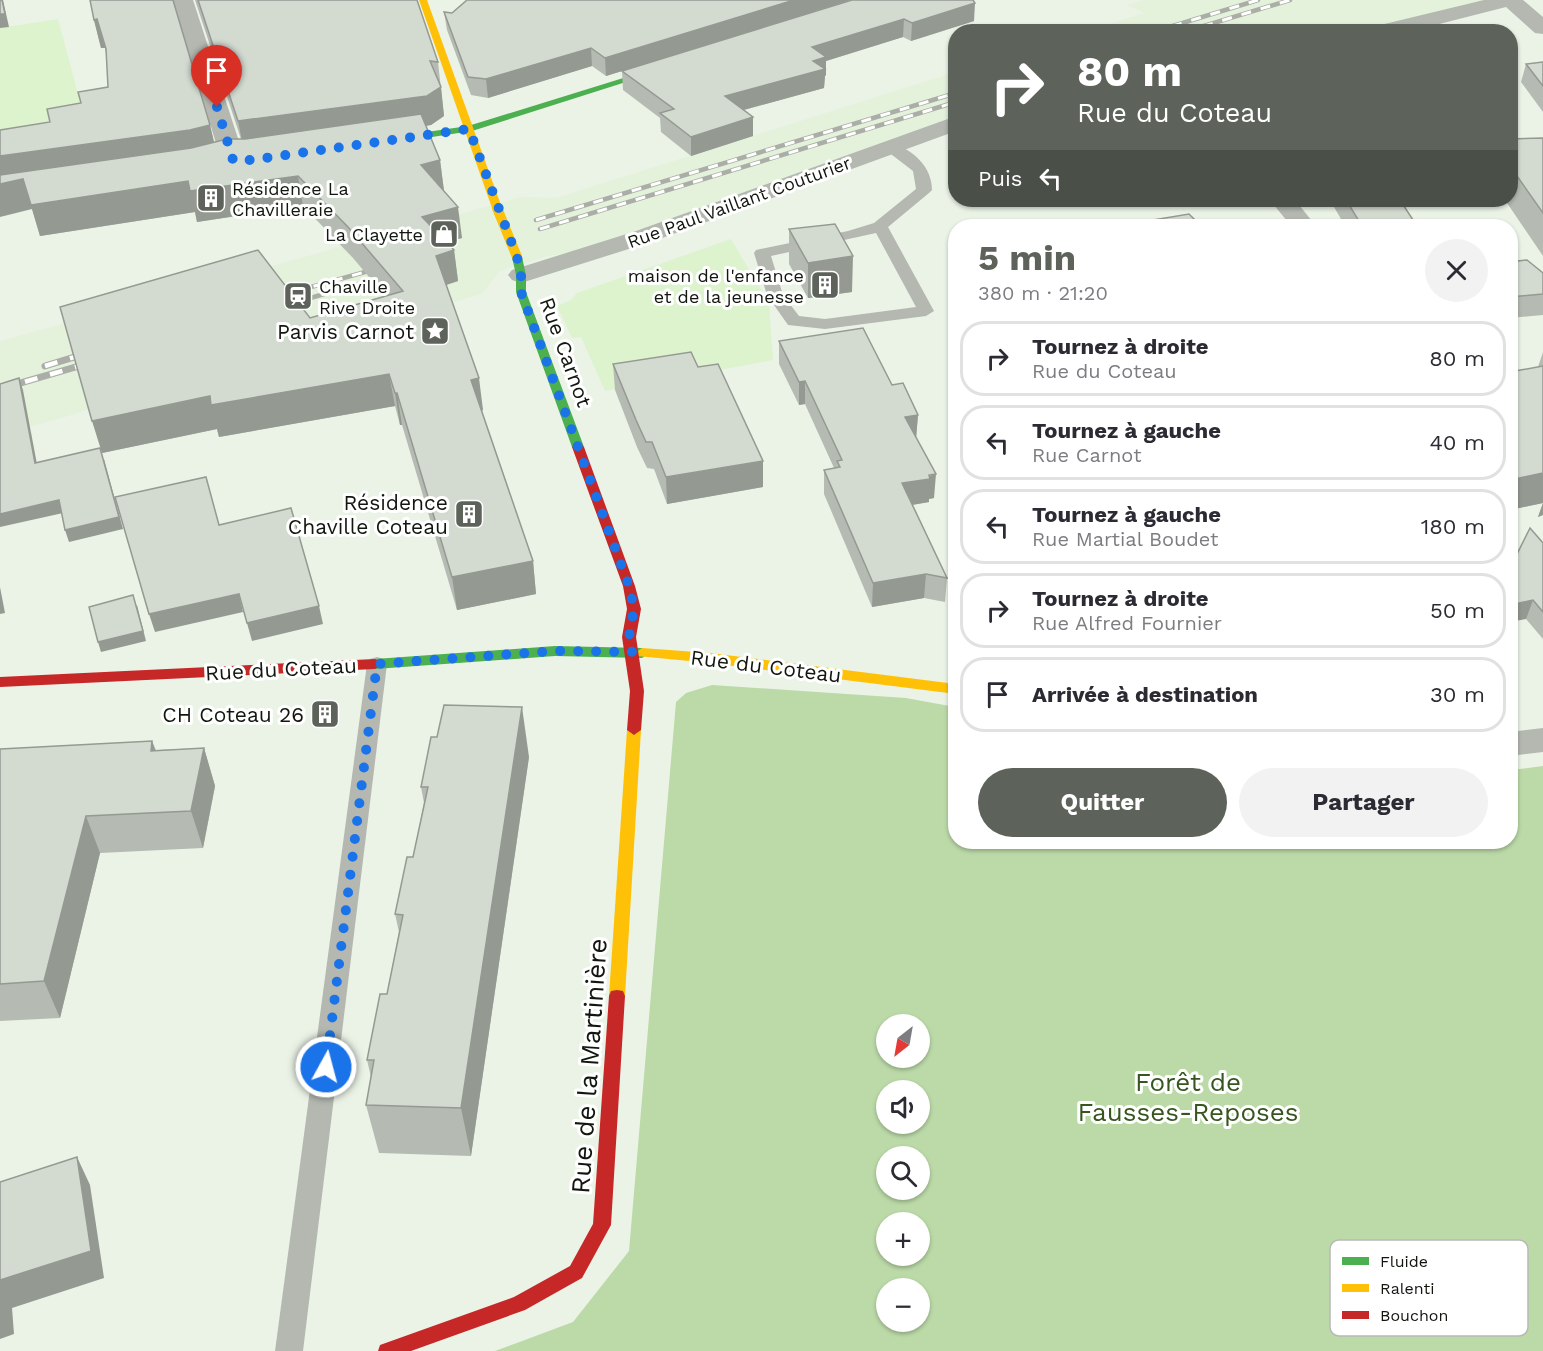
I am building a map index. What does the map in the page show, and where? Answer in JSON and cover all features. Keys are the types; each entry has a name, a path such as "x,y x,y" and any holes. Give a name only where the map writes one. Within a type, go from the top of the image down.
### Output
{"street":[{"path":"183,0 235,161"},
{"name":"Rue Carnot","path":"423,0 519,266 521,292 629,586 634,609 629,637 632,652"},
{"path":"1412,24 1510,0 1543,28"},
{"path":"375,142 469,129 678,64"},
{"name":"Rue Paul Vaillant Couturier","path":"519,266 645,236 948,126"},
{"path":"1287,207 1298,219"},
{"name":"Rue du Coteau","path":"0,682 377,664 555,651 632,652 710,657 948,688"},
{"name":"Rue de la Martinière","path":"387,1351 519,1304 576,1272 602,1224 637,691 632,652"},
{"path":"1518,743 1543,740"}],"lane":[{"path":"880,226 926,310 825,324 794,321 775,295 762,253 840,238 880,226 924,190 925,178 915,163 891,148"},
{"path":"289,1351 377,664"}],"shaded area":[{"path":"1143,0 1494,0 1464,13 1407,24 1110,24 1144,13 1127,5"},
{"path":"948,74 948,119 586,251 548,256 500,271 482,294 0,436 0,341 521,197 556,198"}],"green space":[{"path":"58,19 88,131 0,145 0,28"},
{"path":"731,239 769,303 773,360 605,391 581,337 572,338 557,306 571,300 577,293"},
{"name":"Forêt de Fausses-Reposes","path":"712,685 906,698 948,706 948,849 1518,849 1518,769 1543,766 1543,1351 495,1351 573,1322 629,1251 676,702 686,693"}],"building":[{"path":"0,0 2,0 5,14 0,14"},
{"path":"90,0 173,0 210,125 190,130 0,156 0,130 50,122 47,109 81,103 78,92 108,87 106,49 97,19 94,20"},
{"path":"198,0 417,0 438,62 430,61 441,87 427,96 238,121"},
{"path":"467,0 794,0 605,58 591,48 486,79 468,77 444,12 452,13"},
{"path":"852,0 973,0 975,3 912,23 904,19 812,47 826,57 813,61 825,69 725,96 753,117 691,137 660,113 674,109 622,71"},
{"path":"1543,62 1543,86 1526,64"},
{"path":"421,114 440,160 421,165 458,207 422,217 454,250 436,256 479,378 471,380 533,561 452,577 397,393 395,393 389,374 211,405 210,396 92,421 60,307 258,250 310,318 403,291 348,227 298,176 190,191 188,181 31,205 23,179 0,184 0,175 191,148 227,139 245,139"},
{"path":"1543,138 1543,213 1518,177 1518,139"},
{"path":"1350,207 1405,207 1412,219 1358,219"},
{"path":"1189,214 1194,219 1159,219"},
{"path":"835,224 853,256 808,263 789,229"},
{"path":"1527,260 1543,273 1543,294 1518,296 1518,261"},
{"path":"863,328 892,385 903,383 918,415 905,417 936,474 929,475 930,479 902,483 947,578 926,574 873,583 824,470 840,467 837,461 842,460 805,381 799,382 779,341"},
{"path":"691,352 698,367 718,364 763,461 666,477 652,442 646,442 613,364"},
{"path":"1543,366 1543,473 1518,478 1518,371"},
{"path":"19,378 35,463 100,448 119,517 65,530 59,500 0,514 0,384"},
{"path":"206,477 219,525 291,508 319,606 247,623 239,594 149,614 115,497"},
{"path":"1530,528 1543,543 1543,612 1533,600 1518,603 1518,552"},
{"path":"133,595 143,631 98,642 89,607"},
{"path":"444,705 522,707 461,1108 366,1105 374,1060 367,1060 380,994 387,994 403,915 395,914 407,857 413,857 428,787 421,787 431,737 437,737"},
{"path":"152,741 151,751 204,748 191,811 86,816 44,981 0,984 0,749"},
{"path":"77,1157 91,1251 0,1280 0,1182"}],"railway":[{"path":"1179,24 1258,0"},
{"path":"1210,24 1290,0"},
{"path":"536,220 948,95"},
{"path":"540,229 948,104"},
{"path":"275,297 365,272"},
{"path":"283,306 372,280"},
{"path":"45,366 91,352"},
{"path":"0,389 93,362"}],"traffic: fast":[{"path":"385,141 469,129 665,68"},
{"path":"517,257 521,275 521,292 578,447"},
{"path":"375,664 555,651 642,653"}],"traffic: slow":[{"path":"423,0 497,208"},
{"path":"497,208 517,257"},
{"path":"642,653 710,658 948,688"},
{"path":"617,996 634,730"}],"traffic: jam":[{"path":"578,447 629,586 634,609 629,637 637,691 634,730"},
{"path":"0,682 375,664"},
{"path":"387,1351 519,1304 576,1272 602,1225 617,996"}],"place":[{"name":"Résidence La Chavilleraie","path":"211,198"},
{"name":"La Clayette","path":"444,234"},
{"name":"maison de l'enfance et de la jeunesse","path":"825,285"},
{"name":"Chaville Rive Droite","path":"298,296"},
{"name":"Parvis Carnot","path":"435,331"},
{"name":"Résidence Chaville Coteau","path":"469,514"},
{"name":"CH Coteau 26","path":"325,714"}],"route":[{"path":"217,107 233,160 251,160 469,129 517,257 521,275 521,292 629,586 634,609 629,637 632,652 555,651 377,664 326,1067"}]}
